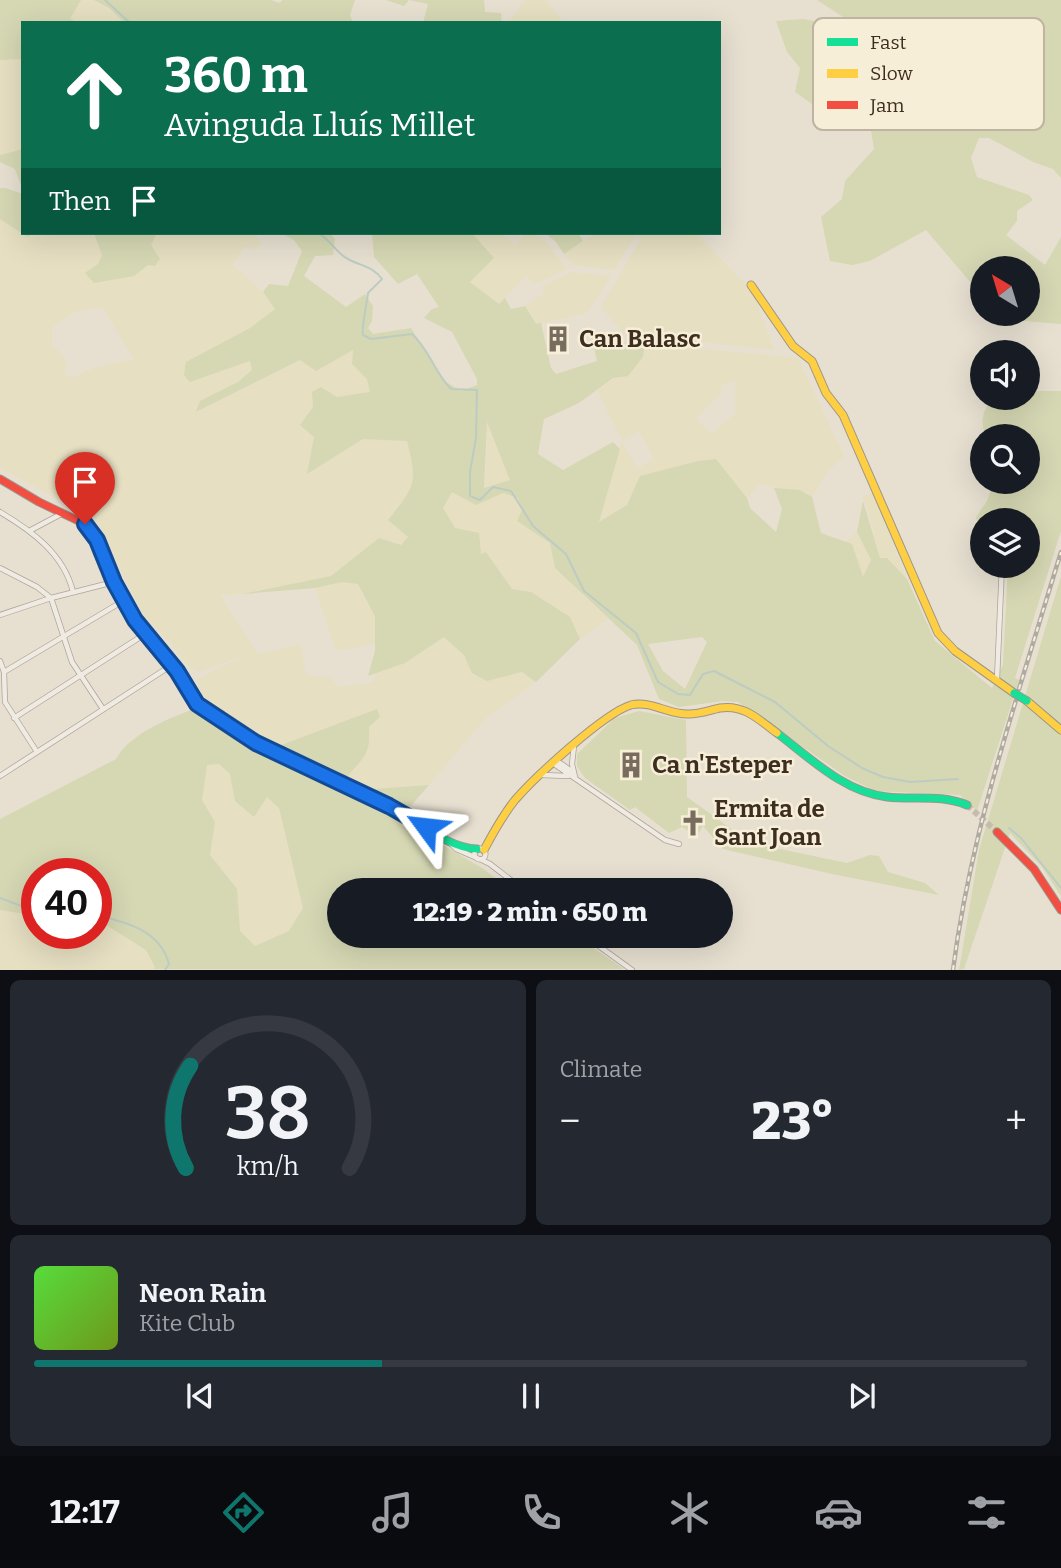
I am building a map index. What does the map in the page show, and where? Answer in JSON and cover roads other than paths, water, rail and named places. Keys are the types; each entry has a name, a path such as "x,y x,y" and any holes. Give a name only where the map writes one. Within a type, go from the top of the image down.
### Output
{"street":[{"path":"751,285 793,346 812,361 826,393 843,415 938,633 955,651 1027,701 1061,730"},
{"path":"0,479 85,524 91,530 123,601 145,634 173,665 197,704 256,743 389,806 444,838 481,853 509,878"},
{"path":"0,512 31,530 64,567 73,592"},
{"path":"31,530 63,513"},
{"path":"0,568 37,587 51,598 67,652 103,709"},
{"path":"996,680 1001,578"},
{"path":"0,615 51,598 114,582"},
{"path":"4,672 123,601"},
{"path":"14,718 145,634"},
{"path":"0,661 4,672 2,702 37,752"},
{"path":"0,776 173,665"},
{"path":"481,853 514,801 615,712 634,704 686,714 727,706 737,707 752,714 844,783 863,792 887,797 950,798 967,805"},
{"path":"574,746 574,776"},
{"path":"556,763 665,840 679,844"},
{"path":"541,775 574,776"},
{"path":"997,832 1034,869 1061,910"},
{"path":"602,948 632,970"}],"waterway":[{"path":"105,0 128,21"},
{"path":"321,235 344,257 371,269 382,279 368,293 363,335 371,339 412,334 451,389 477,390 476,438 470,472 470,496 480,500 493,487 511,491 533,526 566,554 584,591 636,633 658,682 678,694 690,695 703,674 714,671 775,702 828,746 862,768 883,777 910,782 958,779"},
{"path":"1009,828 1021,838 1061,888"},
{"path":"0,898 21,906"},
{"path":"112,919 150,935 165,952 169,964 165,970"}],"tunnel":[{"path":"967,805 997,832"}],"railway":[{"path":"1019,689 1061,552"},
{"path":"953,970 964,901 979,834 1016,700"}],"place":[{"name":"Can Balasc","path":"558,339"},
{"name":"Ca n'Esteper","path":"631,765"},
{"name":"Ermita de Sant Joan","path":"693,823"}]}
